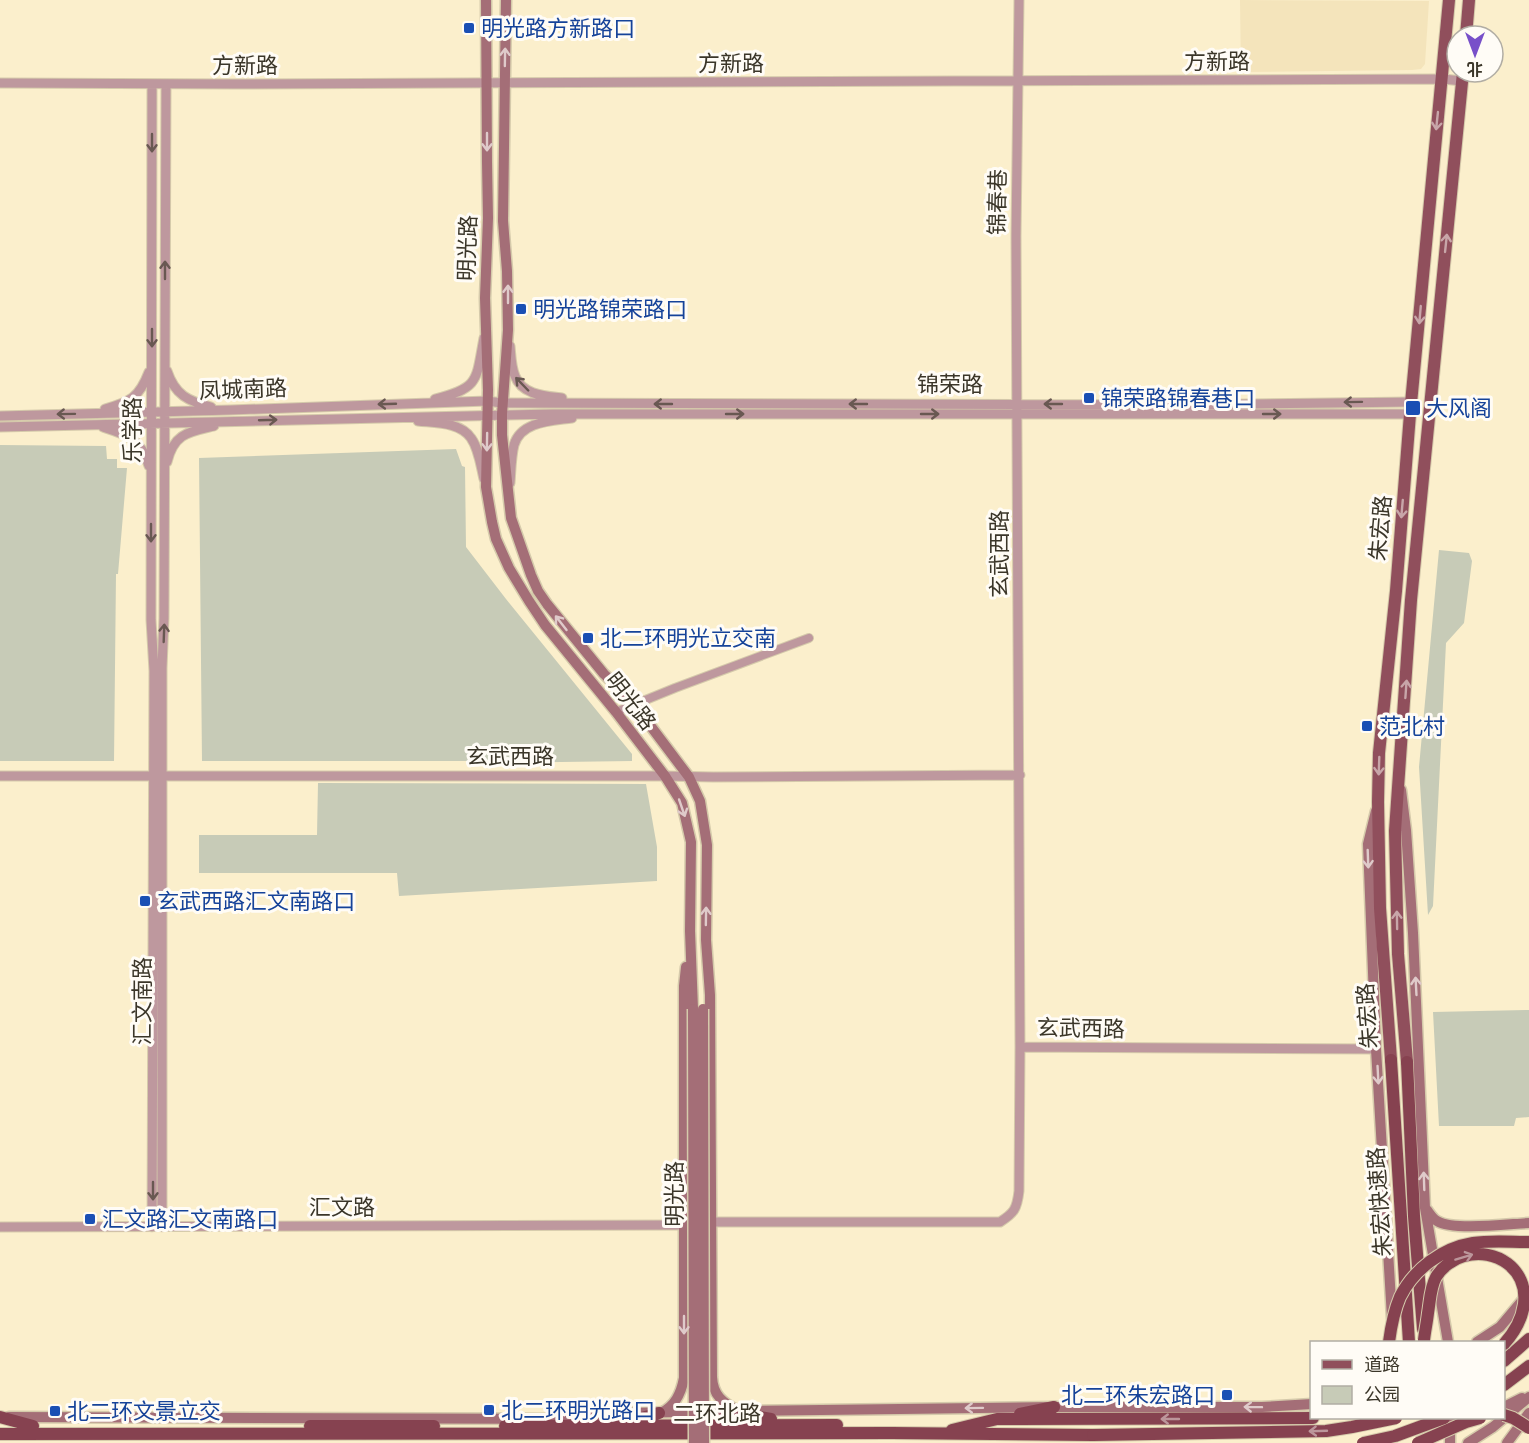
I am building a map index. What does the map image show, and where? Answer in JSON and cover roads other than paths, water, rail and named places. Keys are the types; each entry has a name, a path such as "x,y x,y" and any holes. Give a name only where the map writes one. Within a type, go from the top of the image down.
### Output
{"highway":[{"name":"朱宏快速路","path":"1391,1060 1409,1341"},
{"name":"朱宏快速路","path":"1407,1062 1414,1215 1424,1341"},
{"path":"1389,1341 1394,1313 1407,1285 1426,1265 1445,1251 1486,1241 1529,1242"},
{"path":"1424,1341 1434,1280 1440,1270 1457,1258 1480,1253 1492,1254 1508,1264 1521,1280 1524,1292 1522,1316 1505,1342"},
{"path":"1505,1359 1529,1339"},
{"path":"1505,1384 1529,1366"},
{"path":"934,1434 1054,1407"},
{"path":"738,1411 764,1419 837,1425 892,1433"},
{"path":"584,1425 624,1423 659,1413"},
{"path":"1505,1416 1529,1428"},
{"path":"0,1417 33,1426"},
{"path":"997,1419 1310,1418"},
{"path":"1388,1419 1391,1443"},
{"name":"二环北路","path":"0,1434 892,1433 1093,1435 1326,1431 1389,1419"},
{"path":"1413,1419 1416,1443 1476,1419"},
{"path":"1428,1419 1429,1443"},
{"path":"1363,1443 1395,1436 1441,1419"},
{"path":"0,1426 837,1425"},
{"path":"212,1426 261,1434"},
{"path":"409,1434 448,1426"}],"main road":[{"name":"明光路","path":"486,0 489,218 485,327 487,345 486,487 496,539 514,577 545,625 665,776 682,803 691,842 690,931 698,1009 704,1443"},
{"name":"明光路","path":"506,0 503,222 508,330 502,435 511,518 538,591 604,674 634,705 689,777 700,801 707,845 706,940 710,995 713,1387 722,1400 738,1411"},
{"name":"朱宏路","path":"1391,1060 1380,908 1379,753 1395,603 1449,0"},
{"path":"1467,24 1470,0"},
{"name":"朱宏路","path":"1407,1062 1398,954 1395,831 1411,600 1462,84"},
{"name":"朱宏路","path":"1400,781 1406,830 1413,933 1425,1208 1448,1341"},
{"path":"1378,802 1368,844 1376,1049 1394,1341"},
{"path":"659,1413 672,1406 682,1388 684,1378 684,986 690,931"},
{"name":"明光路","path":"694,1443 698,1009 706,940"},
{"path":"1425,1208 1436,1221 1448,1225 1529,1223"},
{"path":"1490,1341 1529,1293"},
{"path":"1479,1341 1500,1327"},
{"path":"1505,1406 1529,1396"},
{"path":"1505,1417 1529,1396"},
{"path":"0,1417 545,1419 613,1414 738,1411 1262,1407 1310,1404"},
{"path":"1507,1443 1529,1413"},
{"path":"1391,1443 1394,1419"},
{"path":"1450,1419 1450,1443"},
{"path":"1468,1443 1502,1419"}],"street":[{"name":"锦春巷","path":"1018,409 1016,236 1019,0"},
{"name":"方新路","path":"0,83 1443,80"},
{"name":"乐学路","path":"152,84 151,620 158,776"},
{"name":"乐学路","path":"158,776 165,476 166,84"},
{"path":"416,403 455,394 471,384 477,375 485,327"},
{"path":"508,330 514,373 524,388 529,392 542,395 597,403"},
{"path":"92,413 131,400 141,389 152,361"},
{"path":"165,362 170,380 181,395 195,402 231,410"},
{"name":"锦荣路","path":"487,400 502,409 592,414 1181,405 1411,408"},
{"name":"凤城南路","path":"0,416 487,400"},
{"name":"锦荣路","path":"487,414 502,409 597,403 1018,409"},
{"name":"玄武西路","path":"1018,409 1020,1047 1376,1049"},
{"name":"凤城南路","path":"0,428 487,414"},
{"path":"509,497 515,444 523,431 533,425 592,414"},
{"path":"386,417 444,424 465,432 475,446 486,487"},
{"path":"165,476 168,456 181,436 187,432 231,421"},
{"path":"92,425 130,437 146,457 152,476"},
{"path":"616,712 809,638"},
{"name":"玄武西路","path":"0,776 1020,775"},
{"name":"汇文南路","path":"157,1227 158,776"},
{"path":"711,1222 1000,1222 1011,1215 1017,1206 1019,1191 1020,1047"},
{"name":"汇文路","path":"0,1227 684,1225"}],"place":[{"name":"明光路方新路口","path":"469,28"},
{"name":"明光路锦荣路口","path":"521,309"},
{"name":"锦荣路锦春巷口","path":"1089,398"},
{"name":"大风阁","path":"1413,408"},
{"name":"北二环明光立交南","path":"588,638"},
{"name":"范北村","path":"1367,726"},
{"name":"玄武西路汇文南路口","path":"145,901"},
{"name":"汇文路汇文南路口","path":"90,1219"},
{"name":"北二环朱宏路口","path":"1227,1395"},
{"name":"北二环明光路口","path":"489,1410"},
{"name":"北二环文景立交","path":"55,1411"}]}
